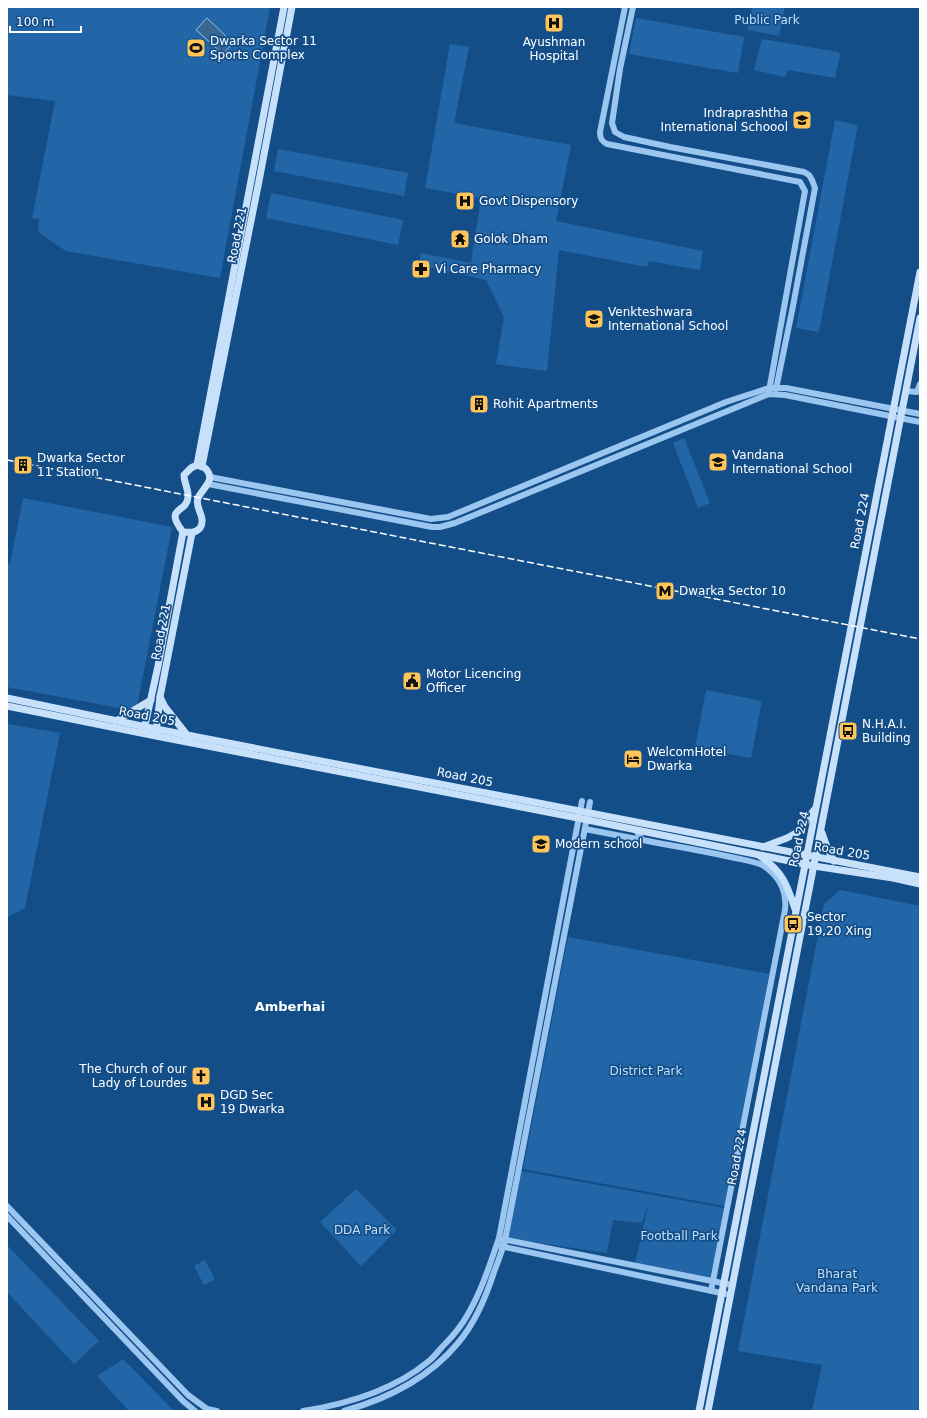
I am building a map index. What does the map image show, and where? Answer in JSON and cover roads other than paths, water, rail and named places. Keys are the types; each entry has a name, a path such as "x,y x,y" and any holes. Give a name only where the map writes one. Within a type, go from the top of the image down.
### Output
{"main road":[{"name":"Road 221","path":"199,466 284,7"},
{"name":"Road 221","path":"199,466 259,181 292,7"},
{"name":"Road 224","path":"699,1411 920,272"},
{"name":"Road 224","path":"708,1411 920,318"},
{"path":"199,466 207,470 209,480 198,498 198,504 203,518 202,523 197,530 192,533 183,532 174,519 177,512 186,502 188,497 184,475 191,468 199,466"},
{"name":"Road 221","path":"144,730 158,666 183,532"},
{"name":"Road 221","path":"156,733 160,697 192,533"},
{"path":"160,697 165,707 187,735"},
{"name":"Road 205","path":"7,698 116,721 156,733 579,814"},
{"path":"116,721 150,700"},
{"name":"Road 205","path":"7,706 144,730"},
{"name":"Road 205","path":"156,733 187,735 579,814 636,830 814,866 893,878 920,884"},
{"path":"763,847 798,832 817,806"},
{"name":"Road 205","path":"587,816 763,847 920,877"},
{"path":"821,831 834,861"},
{"path":"757,854 772,864 783,877 796,911"}],"street":[{"path":"625,7 600,132 602,142 800,182 804,186 805,191 771,392"},
{"path":"634,7 623,54 612,123 615,132 624,137 670,147 804,172 809,175 814,183 814,197 793,306 776,387 771,392"},
{"path":"906,391 917,392 920,384"},
{"path":"776,387 786,388 892,413 901,418 920,422"},
{"path":"209,480 424,518 440,518 585,461 726,402 771,392 892,413 902,411 920,414"},
{"path":"344,1411 393,1394 410,1384 434,1366 458,1343 473,1321 488,1292 503,1247 502,1239 582,801"},
{"path":"303,1411 345,1403 369,1395 406,1377 430,1360 453,1336 468,1316 481,1289 496,1246 502,1239 590,802"},
{"path":"585,829 708,852 756,863 764,866 778,880 785,894 785,910 711,1291"},
{"path":"636,830 642,840"},
{"path":"7,1206 188,1395 207,1409 217,1411"},
{"path":"7,1216 183,1401 196,1411"},
{"path":"502,1239 732,1285"},
{"path":"496,1246 731,1295"}],"railway":[{"path":"7,460 920,639"}],"place":[{"name":"Ayushman Hospital","path":"554,23"},
{"name":"Dwarka Sector 11 Sports Complex","path":"196,48"},
{"name":"Indraprashtha International Schoool","path":"802,120"},
{"name":"Govt Dispensory","path":"465,201"},
{"name":"Golok Dham","path":"460,239"},
{"name":"Vi Care Pharmacy","path":"421,269"},
{"name":"Venkteshwara International School","path":"594,319"},
{"name":"Rohit Apartments","path":"479,404"},
{"name":"Vandana International School","path":"718,462"},
{"name":"Dwarka Sector 11 Station","path":"23,465"},
{"name":"Dwarka Sector 10","path":"665,591"},
{"name":"Motor Licencing Officer","path":"412,681"},
{"name":"N.H.A.I. Building","path":"848,731"},
{"name":"WelcomHotel Dwarka","path":"633,759"},
{"name":"Modern school","path":"541,844"},
{"name":"Sector 19,20 Xing","path":"793,924"},
{"name":"The Church of our Lady of Lourdes","path":"201,1076"},
{"name":"DGD Sec 19 Dwarka","path":"206,1102"}],"district":[{"name":"Amberhai","path":"290,1006"}],"park label":[{"name":"Public Park","path":"767,20"},
{"name":"District Park","path":"646,1071"},
{"name":"DDA Park","path":"362,1230"},
{"name":"Football Park","path":"679,1236"},
{"name":"Bharat Vandana Park","path":"837,1281"}]}
